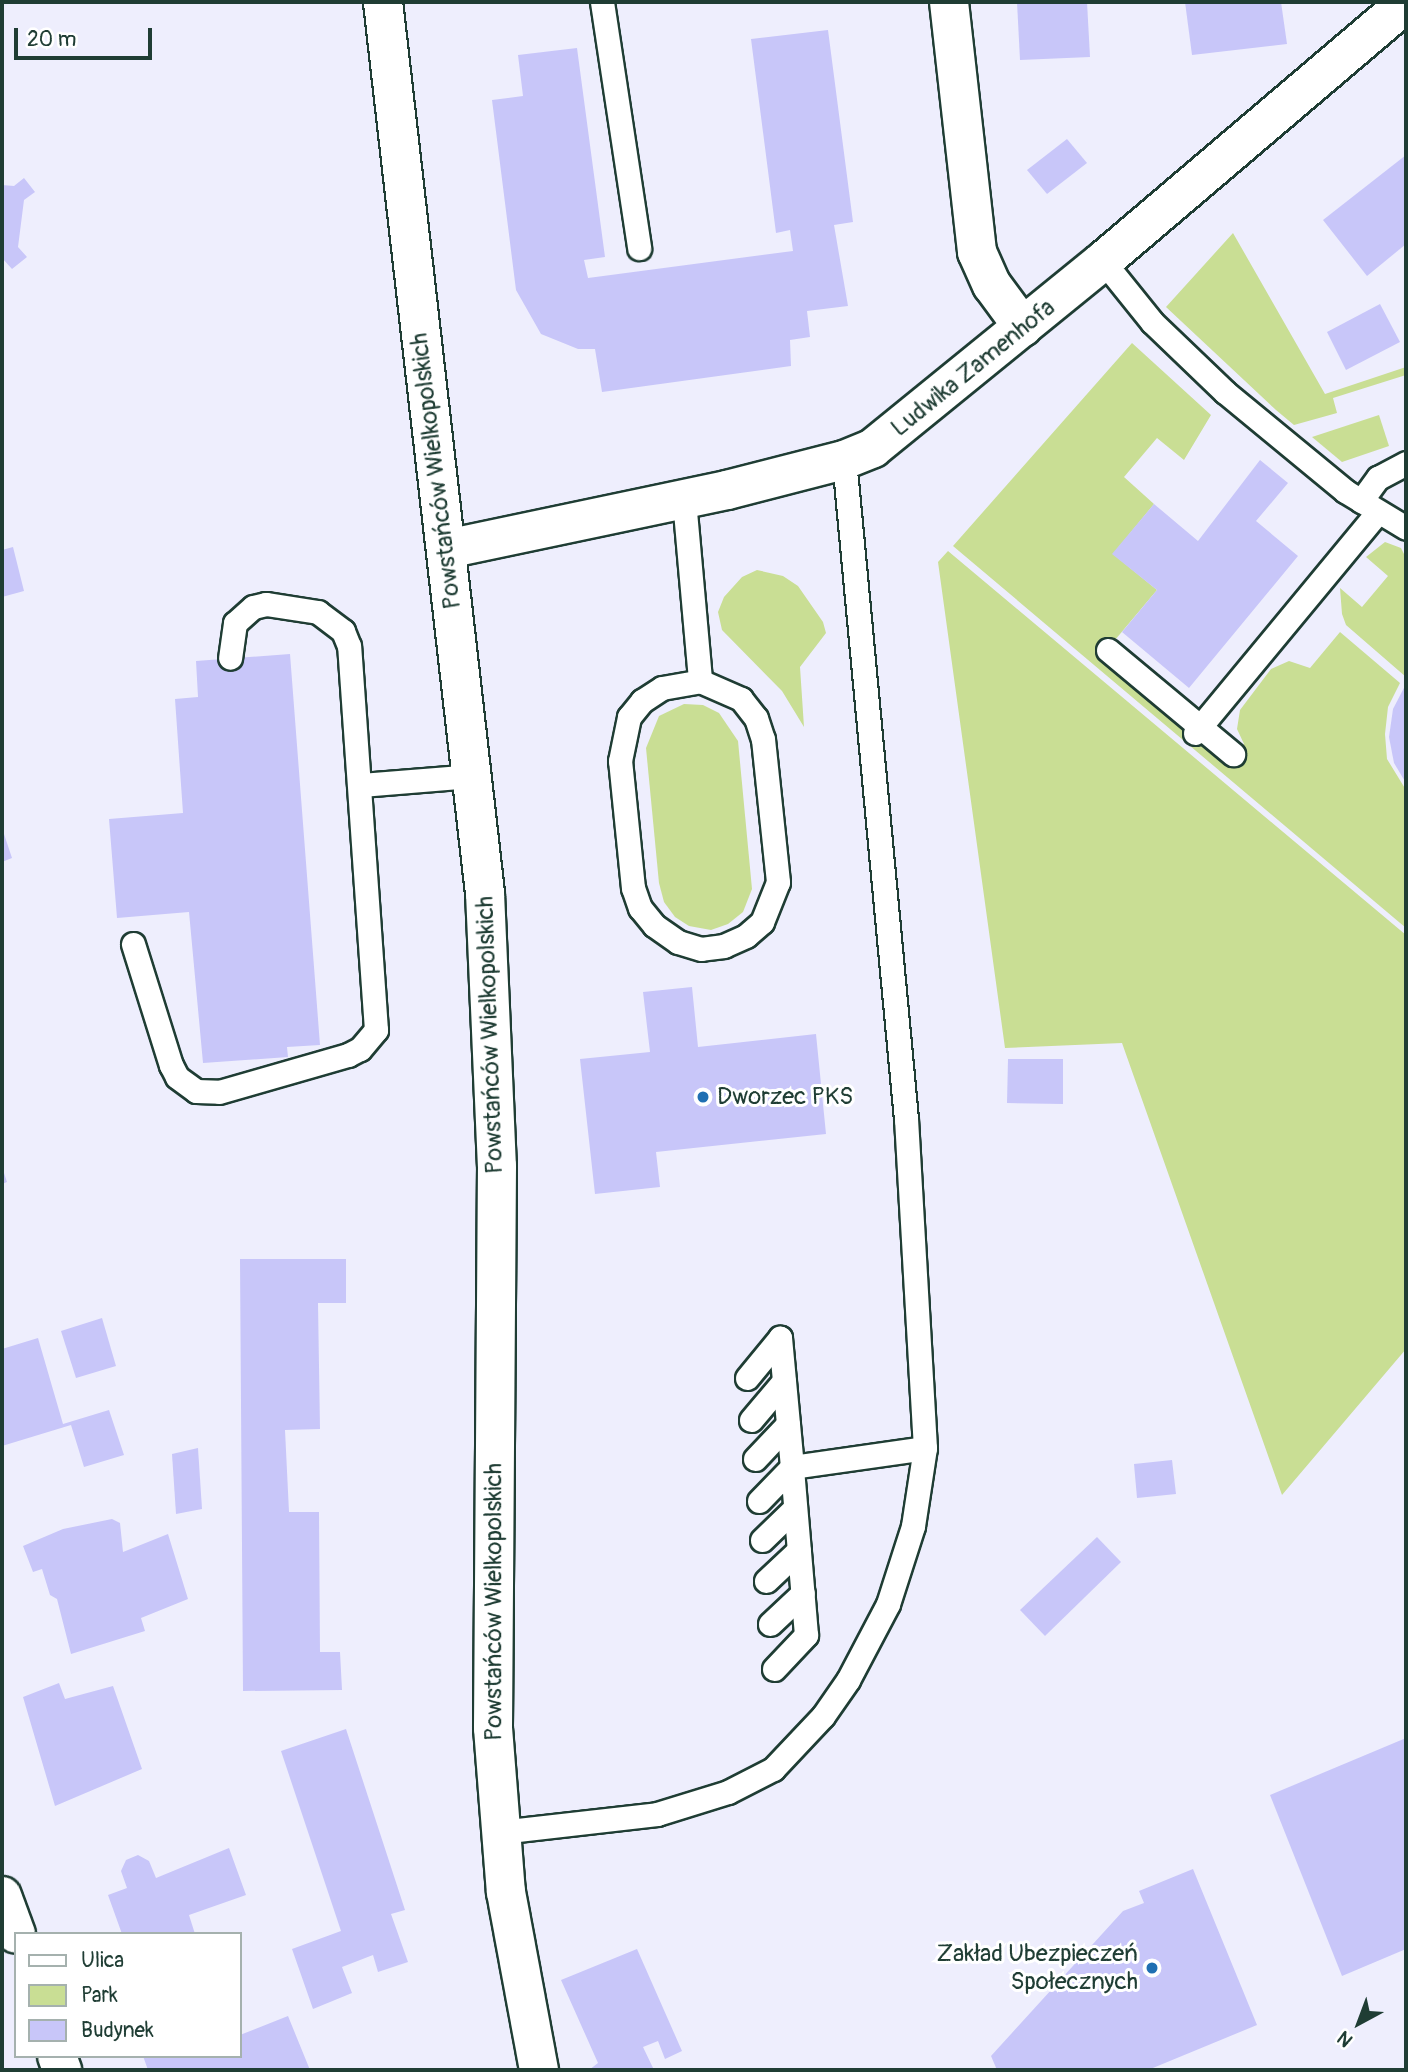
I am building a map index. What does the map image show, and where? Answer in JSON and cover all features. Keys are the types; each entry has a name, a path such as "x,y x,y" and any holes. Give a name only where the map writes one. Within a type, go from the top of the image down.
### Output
{"street":[{"name":"Powstańców Wielkopolskich","path":"383,2 485,893 496,1092 491,1603 500,1832 534,2069"},
{"path":"949,2 977,252 992,285 1023,327"},
{"name":"Ludwika Zamenhofa","path":"446,550 684,500 844,460 891,436 1103,261 1406,3"},
{"path":"2,1896 15,1932"}],"lane":[{"path":"602,2 639,248"},
{"path":"1103,261 1152,321 1225,392 1369,507 1406,528"},
{"path":"500,1832 631,1819 682,1808 751,1782 795,1749 848,1680 888,1604 914,1526 925,1448 906,1119 844,460"},
{"path":"1198,729 1369,507 1378,478 1406,463"},
{"path":"684,500 699,681"},
{"path":"133,944 171,1065 177,1077 196,1091 219,1092 360,1049 378,1020 352,663 343,631 333,620 301,606 253,607 231,632 230,658"},
{"path":"1108,650 1198,729 1233,754"},
{"path":"699,681 741,699 756,718 764,739 778,882 762,922 746,936 724,946 701,949 678,942 654,925 640,908 633,888 620,761 629,717 642,701 662,688 699,681"},
{"path":"360,785 472,776"},
{"path":"747,1378 780,1338 806,1635 774,1669"},
{"path":"751,1420 784,1381"},
{"path":"755,1459 788,1424"},
{"path":"759,1501 792,1467 925,1448"},
{"path":"762,1540 795,1508"},
{"path":"766,1581 799,1550"},
{"path":"770,1624 803,1593"}],"green space":[{"path":"1233,233 1325,394 1406,367 1406,375 1333,398 1337,413 1294,425 1166,307"},
{"path":"1132,343 1211,415 1184,460 1157,438 1124,477 1154,504 1113,554 1157,590 1099,659 1227,766 1244,744 1237,729 1240,710 1271,669 1289,661 1310,668 1340,632 1400,683 1388,707 1385,734 1387,759 1406,790 1406,928 953,546"},
{"path":"1379,415 1389,446 1342,462 1312,437"},
{"path":"1385,542 1401,548 1406,558 1406,677 1346,625 1342,614 1340,588 1362,607 1388,576 1366,557"},
{"path":"948,551 1406,935 1406,1349 1282,1495 1122,1043 1005,1048 938,562"},
{"path":"757,570 783,576 798,586 823,622 826,633 800,667 804,727 782,691 722,630 718,612 724,597 742,577"},
{"path":"684,704 703,705 719,713 738,741 752,889 743,912 728,924 711,930 689,926 675,917 664,902 659,883 646,748 659,716"}],"building":[{"path":"1017,2 1087,2 1090,57 1020,60"},
{"path":"1185,2 1281,2 1287,44 1192,55"},
{"path":"828,30 853,222 834,225 848,306 807,311 810,337 790,340 791,366 602,392 595,349 578,349 541,334 516,290 492,100 523,96 518,55 577,48 605,257 584,260 588,278 793,251 790,230 776,233 751,39"},
{"path":"1067,139 1087,163 1047,194 1027,170"},
{"path":"1406,155 1406,244 1367,276 1323,220"},
{"path":"24,178 35,192 24,200 18,247 27,257 12,269 2,258 2,185 14,186"},
{"path":"1380,304 1400,342 1346,370 1327,332"},
{"path":"1260,460 1288,483 1256,521 1298,556 1189,688 1122,632 1157,590 1112,554 1154,504 1198,541"},
{"path":"13,547 24,591 2,597 2,550"},
{"path":"290,654 320,1045 287,1047 288,1057 203,1063 189,912 117,918 109,819 183,813 175,699 198,697 196,661"},
{"path":"1406,684 1406,783 1394,763 1389,737 1393,709"},
{"path":"2,828 12,858 2,862"},
{"name":"Dworzec PKS","path":"692,987 698,1047 816,1034 826,1134 656,1152 660,1187 595,1194 580,1059 650,1052 643,992"},
{"path":"1008,1059 1063,1059 1063,1104 1007,1103"},
{"path":"2,1167 7,1182 2,1184"},
{"path":"240,1259 346,1259 346,1303 318,1303 320,1429 285,1430 289,1512 319,1512 320,1652 340,1652 342,1690 243,1691"},
{"path":"102,1318 116,1366 76,1378 61,1331"},
{"path":"38,1338 63,1424 109,1410 124,1455 84,1467 71,1425 2,1446 2,1349"},
{"path":"198,1448 202,1509 176,1514 172,1454"},
{"path":"1172,1460 1176,1494 1137,1498 1134,1464"},
{"path":"112,1519 120,1523 123,1552 168,1534 188,1599 141,1618 145,1631 71,1654 57,1599 50,1595 42,1569 33,1572 23,1546 63,1529"},
{"path":"1097,1537 1121,1562 1045,1636 1020,1610"},
{"path":"59,1683 65,1699 113,1686 142,1769 55,1806 23,1697"},
{"path":"346,1729 405,1910 391,1914 408,1962 378,1972 373,1955 342,1967 352,1993 313,2009 292,1949 341,1931 281,1751"},
{"path":"1406,1738 1406,1949 1342,1976 1270,1795"},
{"path":"229,1848 246,1895 189,1915 194,1932 121,1932 108,1895 127,1888 121,1871 126,1860 138,1855 149,1861 156,1878"},
{"name":"Zakład Ubezpieczeń Społecznych","path":"1193,1869 1257,2025 1148,2070 997,2070 991,2056 1123,1911 1144,1903 1139,1891"},
{"path":"637,1949 682,2051 665,2059 658,2041 643,2047 654,2070 589,2070 598,2063 561,1980"},
{"path":"288,2016 310,2070 148,2070 144,2058 242,2058 242,2034"}],"place":[{"name":"Dworzec PKS","path":"703,1097"},
{"name":"Zakład Ubezpieczeń Społecznych","path":"1152,1968"}]}
